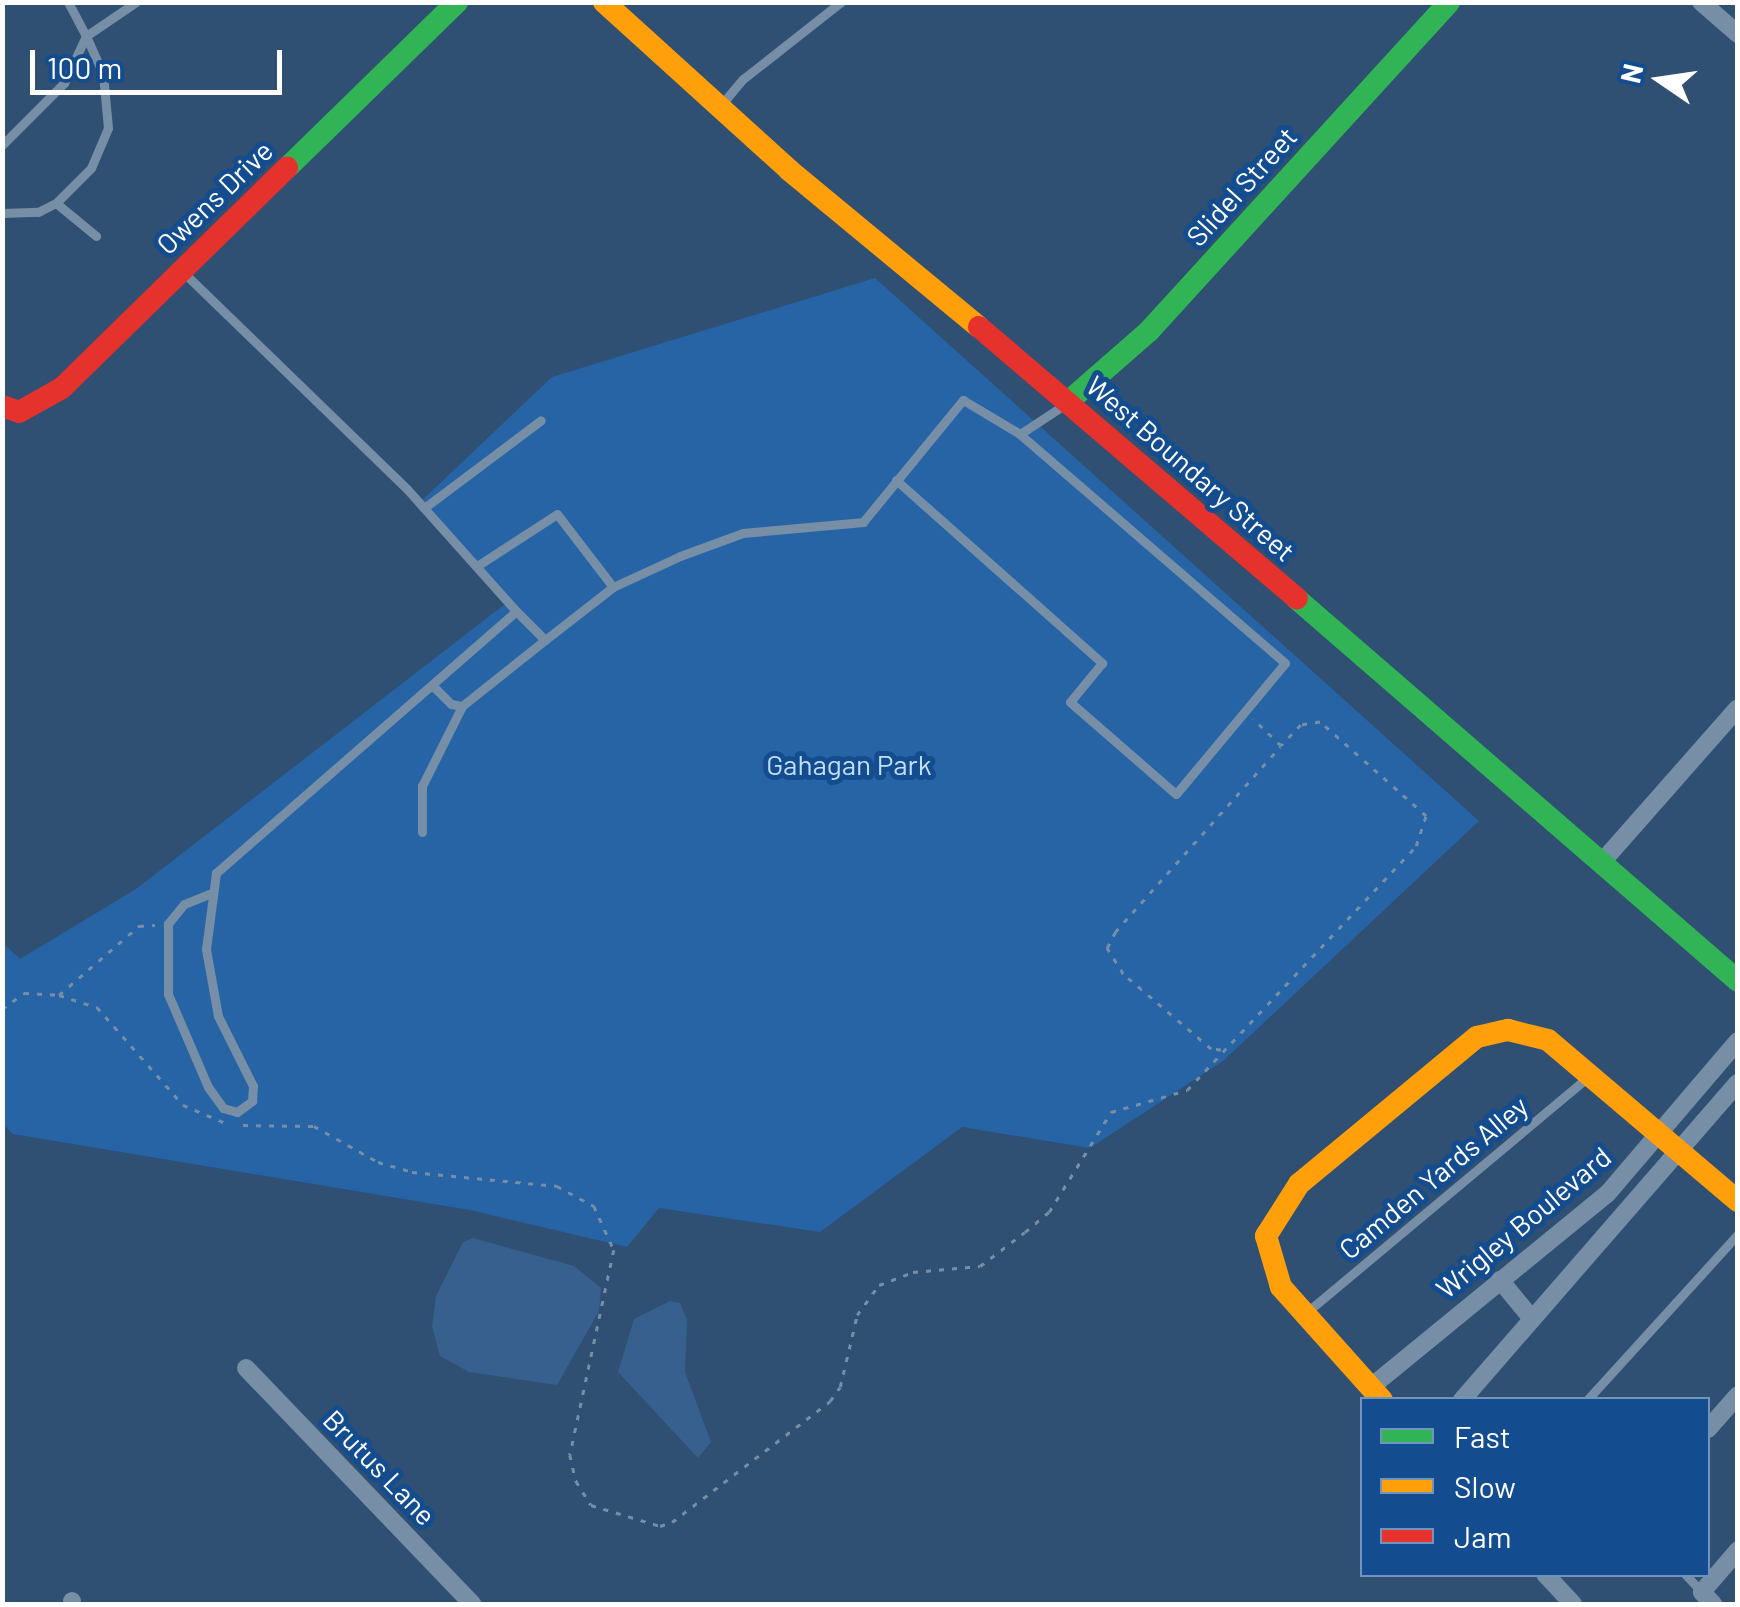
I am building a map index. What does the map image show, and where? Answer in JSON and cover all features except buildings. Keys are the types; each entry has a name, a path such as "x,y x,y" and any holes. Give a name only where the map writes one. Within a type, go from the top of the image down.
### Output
{"street":[{"name":"Owens Drive","path":"2,406 19,412 39,406 457,2"},
{"name":"West Boundary Street","path":"604,2 719,107 1070,402 1738,981"},
{"name":"Slidel Street","path":"1070,402 1149,331 1449,2"},
{"path":"1701,2 1738,34"},
{"path":"1602,862 1738,708"},
{"path":"1376,1393 1304,1314 1272,1270 1266,1236 1278,1208 1299,1184 1477,1037 1508,1030 1548,1040 1738,1202"},
{"name":"Wrigley Boulevard","path":"1376,1393 1500,1280 1608,1192 1738,1040"},
{"name":"Wrigley Boulevard","path":"1465,1397 1738,1083"},
{"path":"1500,1280 1532,1319"},
{"name":"Brutus Lane","path":"246,1368 472,1604"},
{"path":"1710,1428 1738,1395"},
{"path":"1707,1598 1738,1550"},
{"path":"1557,1578 1573,1604"}],"lane":[{"path":"2,213 38,212 56,203 91,168 108,128 103,74 68,2"},
{"path":"2,145 64,83 86,36 136,2"},
{"path":"719,107 743,78 841,2"},
{"path":"56,203 96,236"},
{"path":"182,271 424,508 545,640"},
{"path":"422,832 422,786 462,706 614,587 743,533 862,522 896,480 964,400 1020,434 1284,663 1176,794 1070,702 1102,663 896,480"},
{"path":"1020,434 1070,402"},
{"path":"424,508 541,420"},
{"path":"477,566 557,514 614,587"},
{"path":"209,894 184,904 168,924 168,994 189,1052 222,1108 237,1112 252,1102 253,1086 218,1016 206,948 209,894 216,873 272,820 434,686 516,611"},
{"path":"434,686 451,704 462,706"},
{"name":"Camden Yards Alley","path":"1304,1314 1590,1076"},
{"path":"1590,1397 1738,1234"},
{"path":"1688,1577 1707,1598"}],"path":[{"path":"1244,711 1281,746"},
{"path":"2,1009 24,993 58,995 98,1007 160,1084 210,1121 314,1126 378,1162 412,1172 557,1186 594,1206 614,1250 570,1454 591,1505 660,1526 696,1508 830,1401 840,1387 857,1315 879,1285 913,1272 980,1266 1049,1212 1111,1112 1187,1090 1416,846 1427,824 1426,816 1320,722 1301,726 1281,746 1115,932 1108,948 1124,974 1210,1049 1224,1050"},
{"path":"58,995 139,926 168,924"}],"green space":[{"name":"Gahagan Park","path":"875,278 1479,821 1223,1061 1090,1148 962,1127 820,1232 659,1208 627,1247 470,1210 13,1134 3,1124 2,942 20,959 136,889 505,604 416,506 552,377"}],"shaded area":[{"path":"473,1238 574,1266 601,1288 599,1311 557,1385 469,1372 440,1356 432,1326 436,1296 463,1242"},
{"path":"670,1301 680,1303 687,1320 685,1372 711,1442 698,1458 618,1372 634,1319"}],"traffic: fast":[{"path":"287,168 457,2"},
{"path":"1069,401 1149,331 1449,2"},
{"path":"1297,599 1738,981"}],"traffic: slow":[{"path":"604,2 789,170 979,327"},
{"path":"1379,1397 1281,1287 1266,1236 1299,1184 1477,1037 1508,1030 1548,1040 1738,1201"}],"traffic: jam":[{"path":"2,406 19,412 62,388 287,168"},
{"path":"979,327 1297,599"}]}
